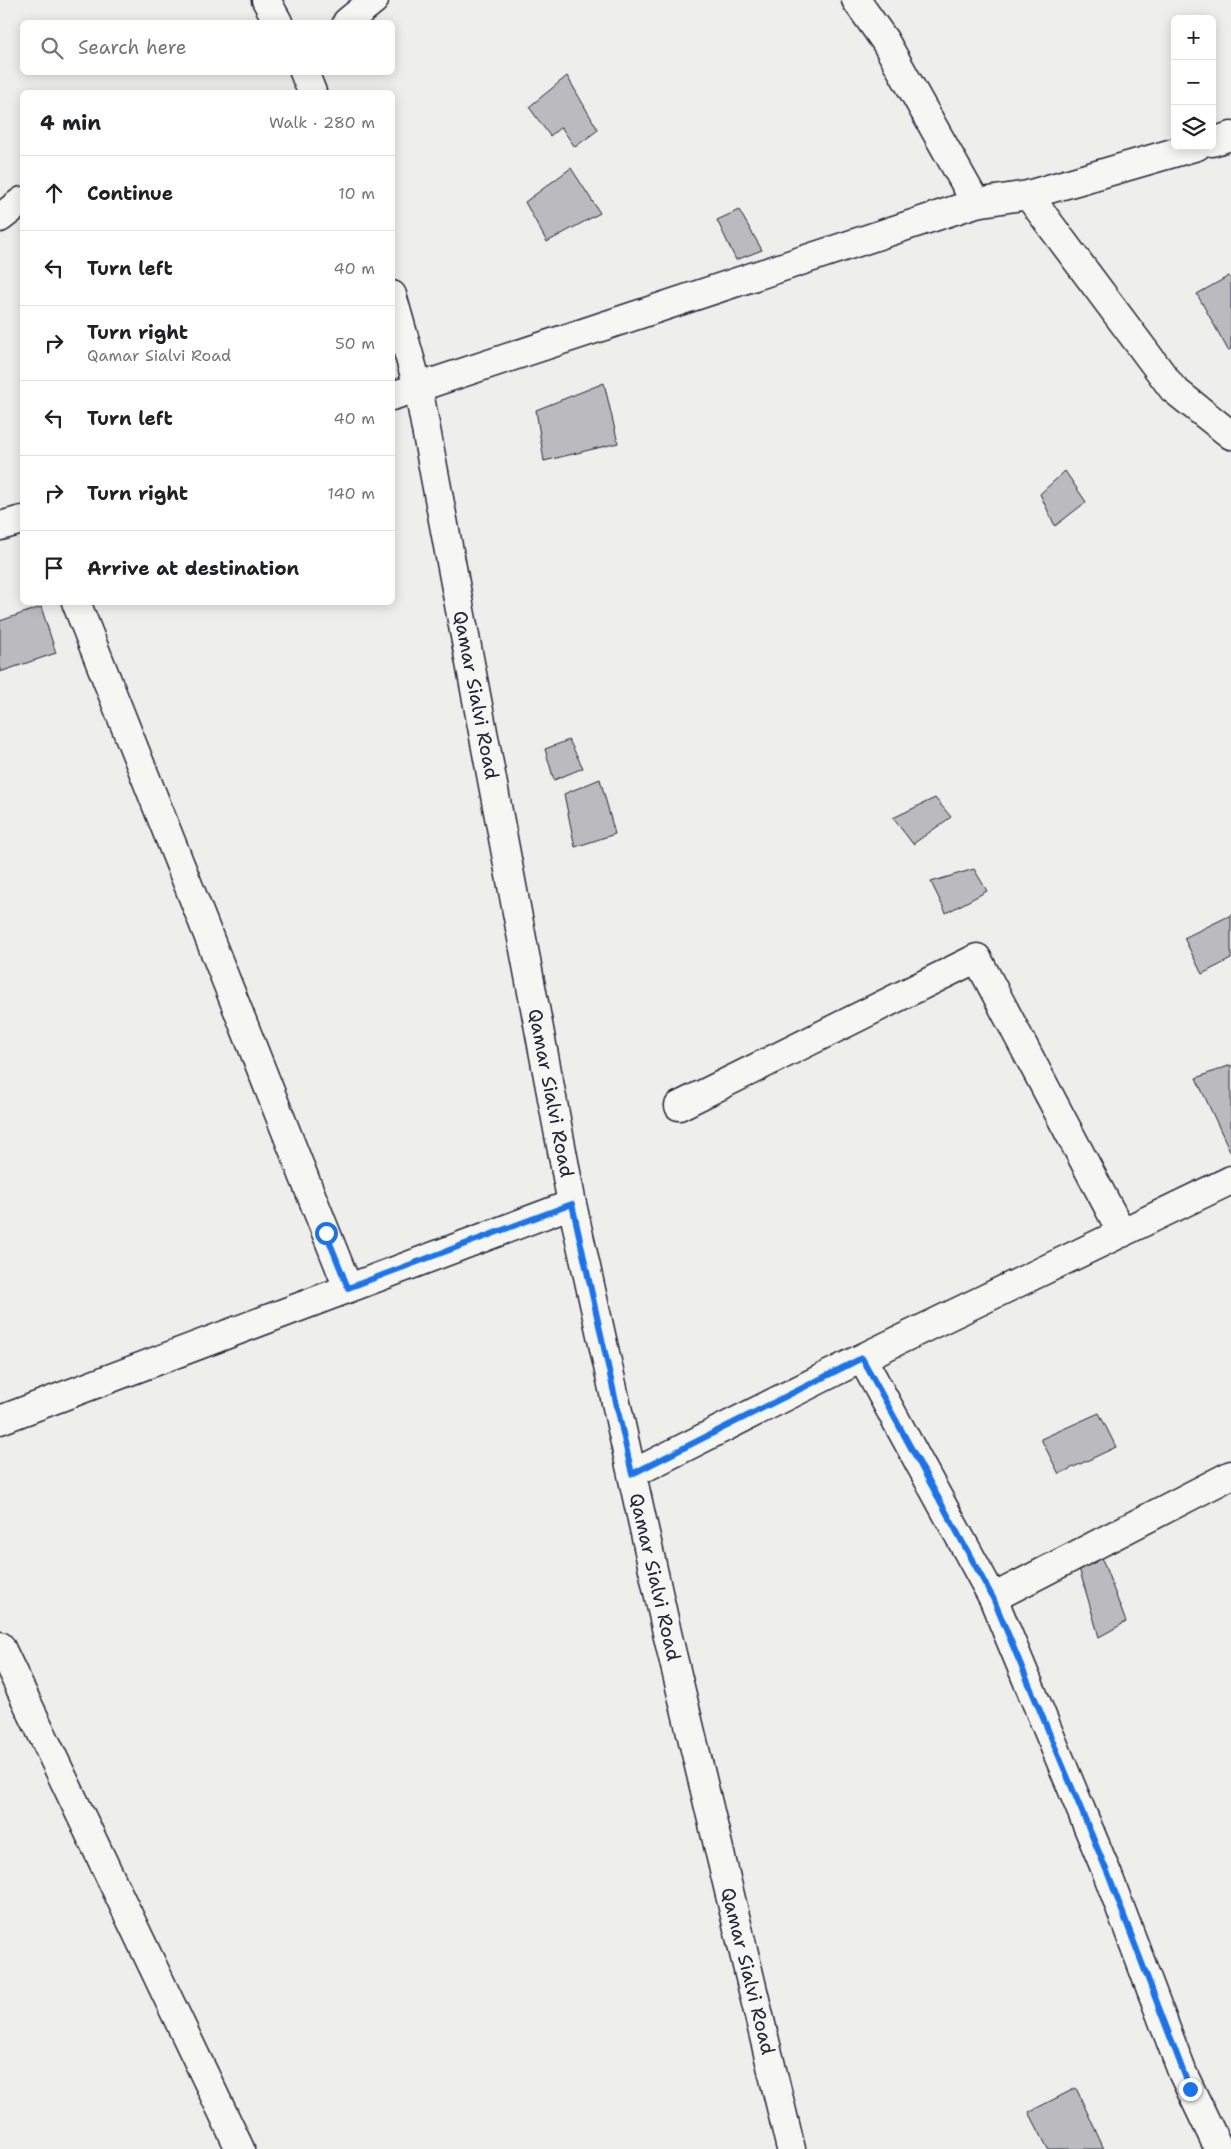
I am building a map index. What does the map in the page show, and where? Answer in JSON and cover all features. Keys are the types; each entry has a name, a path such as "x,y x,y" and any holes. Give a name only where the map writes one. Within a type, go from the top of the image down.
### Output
{"street":[{"path":"266,0 277,20"},
{"path":"349,20 374,0"},
{"path":"856,0 885,41 976,203"},
{"path":"305,75 311,90"},
{"path":"1216,141 1231,136"},
{"path":"395,395 976,203 1028,195 1183,150"},
{"path":"1028,195 1173,389 1231,435"},
{"path":"0,218 20,203"},
{"name":"Qamar Sialvi Road","path":"395,306 418,387 572,1204 670,1647 791,2149"},
{"path":"0,526 20,521"},
{"path":"77,605 348,1288"},
{"path":"679,1106 977,958 1122,1233"},
{"path":"632,1474 862,1358 1231,1180"},
{"path":"0,1420 572,1204"},
{"path":"862,1358 993,1598 1108,1874 1183,2074 1219,2149"},
{"path":"993,1598 1231,1475"},
{"path":"0,1646 240,2149"}],"building":[{"path":"567,76 598,130 575,147 561,127 550,136 529,107"},
{"path":"571,168 600,213 547,242 525,202"},
{"path":"739,210 762,250 736,260 717,220"},
{"path":"1229,276 1231,279 1231,349 1228,350 1197,294"},
{"path":"604,383 618,443 544,461 536,410"},
{"path":"1065,471 1086,502 1055,526 1040,494"},
{"path":"41,607 56,653 0,672 0,621"},
{"path":"569,740 583,768 554,780 545,749"},
{"path":"600,779 615,834 575,847 564,794"},
{"path":"935,798 951,817 913,844 893,818"},
{"path":"974,869 987,891 946,913 931,882"},
{"path":"1231,915 1231,959 1202,974 1184,938"},
{"path":"1231,1065 1231,1153 1196,1078"},
{"path":"1099,1413 1116,1447 1059,1474 1041,1439"},
{"path":"1101,1556 1126,1622 1099,1637 1079,1568"},
{"path":"1076,2088 1104,2149 1048,2149 1029,2112"}],"route":[{"path":"326,1233 348,1288 572,1204 632,1474 862,1358 993,1598 1108,1874 1190,2089"}]}
